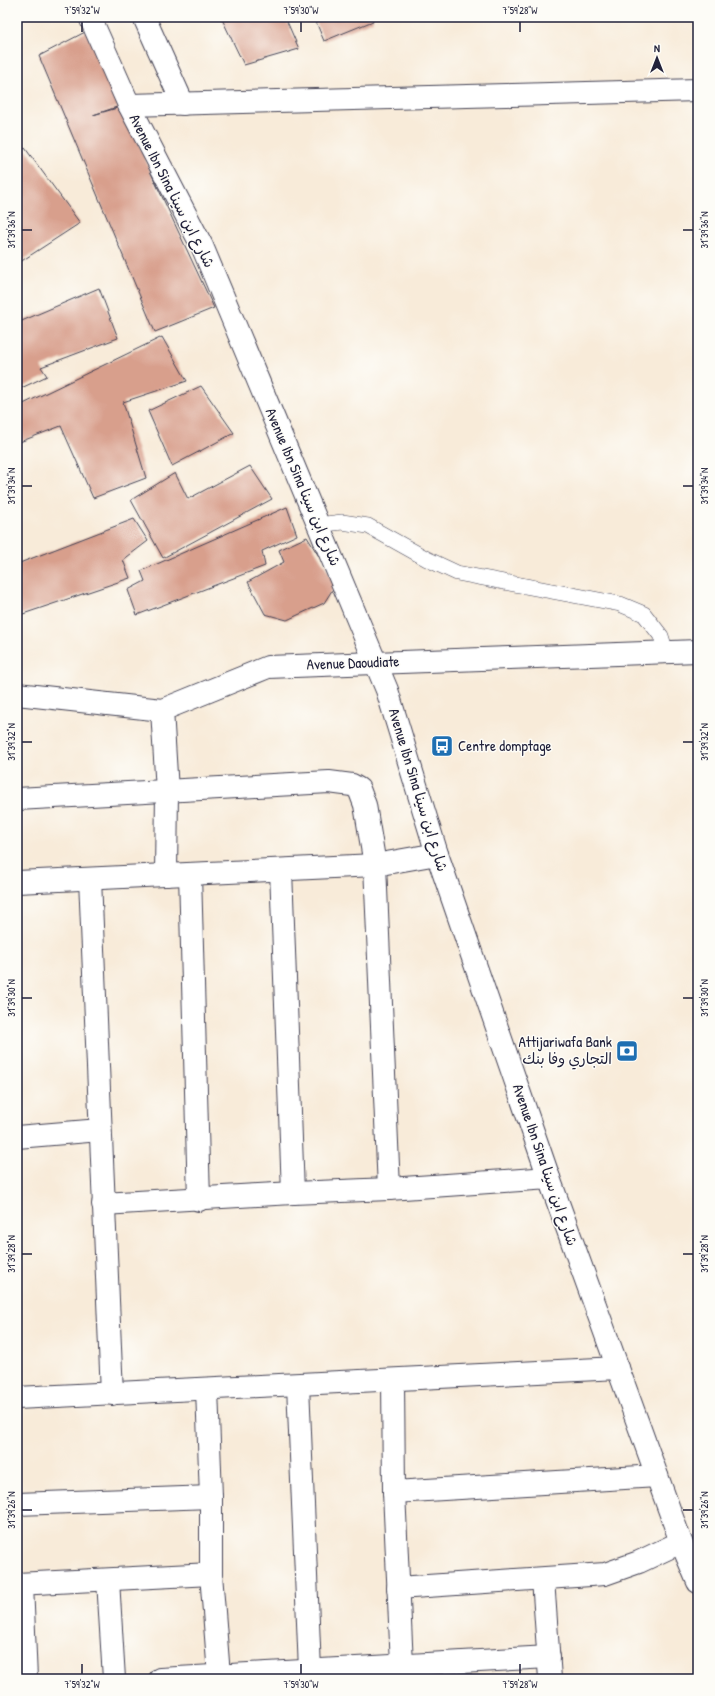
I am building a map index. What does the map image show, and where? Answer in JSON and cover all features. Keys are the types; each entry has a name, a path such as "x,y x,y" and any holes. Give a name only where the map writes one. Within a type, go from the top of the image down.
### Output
{"street":[{"name":"Avenue Ibn Sina شارع ابن سينا","path":"90,17 129,105 202,246 387,690 437,854 549,1178 681,1542 698,1582"},
{"path":"144,17 183,104"},
{"path":"129,105 698,90"},
{"name":"Avenue Daoudiate","path":"17,694 162,710 268,667 698,651"},
{"path":"162,710 167,791 166,875"},
{"path":"17,799 328,782 352,785 359,789 365,805 375,865 389,1189"},
{"path":"17,882 375,865 437,854"},
{"path":"281,870 293,1193"},
{"path":"190,874 199,1200"},
{"path":"90,879 112,1394"},
{"path":"17,1136 100,1130"},
{"path":"103,1204 389,1189 549,1178"},
{"path":"17,1398 618,1368"},
{"path":"393,1380 394,1492 402,1665"},
{"path":"298,1384 310,1670"},
{"path":"207,1389 211,1497 211,1574 219,1675"},
{"path":"394,1492 657,1476"},
{"path":"17,1504 211,1497"},
{"path":"398,1588 605,1574 639,1562 681,1542"},
{"path":"26,1679 20,1584 211,1574"},
{"path":"543,1579 550,1679"},
{"path":"108,1580 114,1679"},
{"path":"160,1679 310,1670 360,1673 402,1665 549,1658"}],"lane":[{"path":"318,525 342,522 368,526 427,559 458,573 620,604 644,614 661,636 666,652"}],"building":[{"path":"221,17 285,17 299,49 244,65"},
{"path":"314,17 372,17 373,21 324,41"},
{"path":"87,31 123,105 93,115 124,106 151,173 214,308 155,332 39,56"},
{"path":"17,46 21,56 17,58"},
{"path":"25,148 80,223 17,264 17,153"},
{"path":"99,288 118,338 41,367 47,376 17,390 17,323"},
{"path":"162,337 187,381 123,402 146,478 93,498 61,426 17,443 17,407"},
{"path":"201,386 234,433 172,466 148,411"},
{"path":"250,466 272,499 163,558 131,500 175,473 188,499"},
{"path":"287,507 297,535 262,551 265,566 137,615 128,590 145,581 141,571"},
{"path":"134,519 148,541 123,560 130,578 17,616 17,564"},
{"path":"307,537 336,584 324,603 287,620 265,614 248,582 284,562 279,550"}],"place":[{"name":"Centre domptage","path":"442,746"},
{"name":"Attijariwafa Bank التجاري وفا بنك","path":"627,1051"}]}
